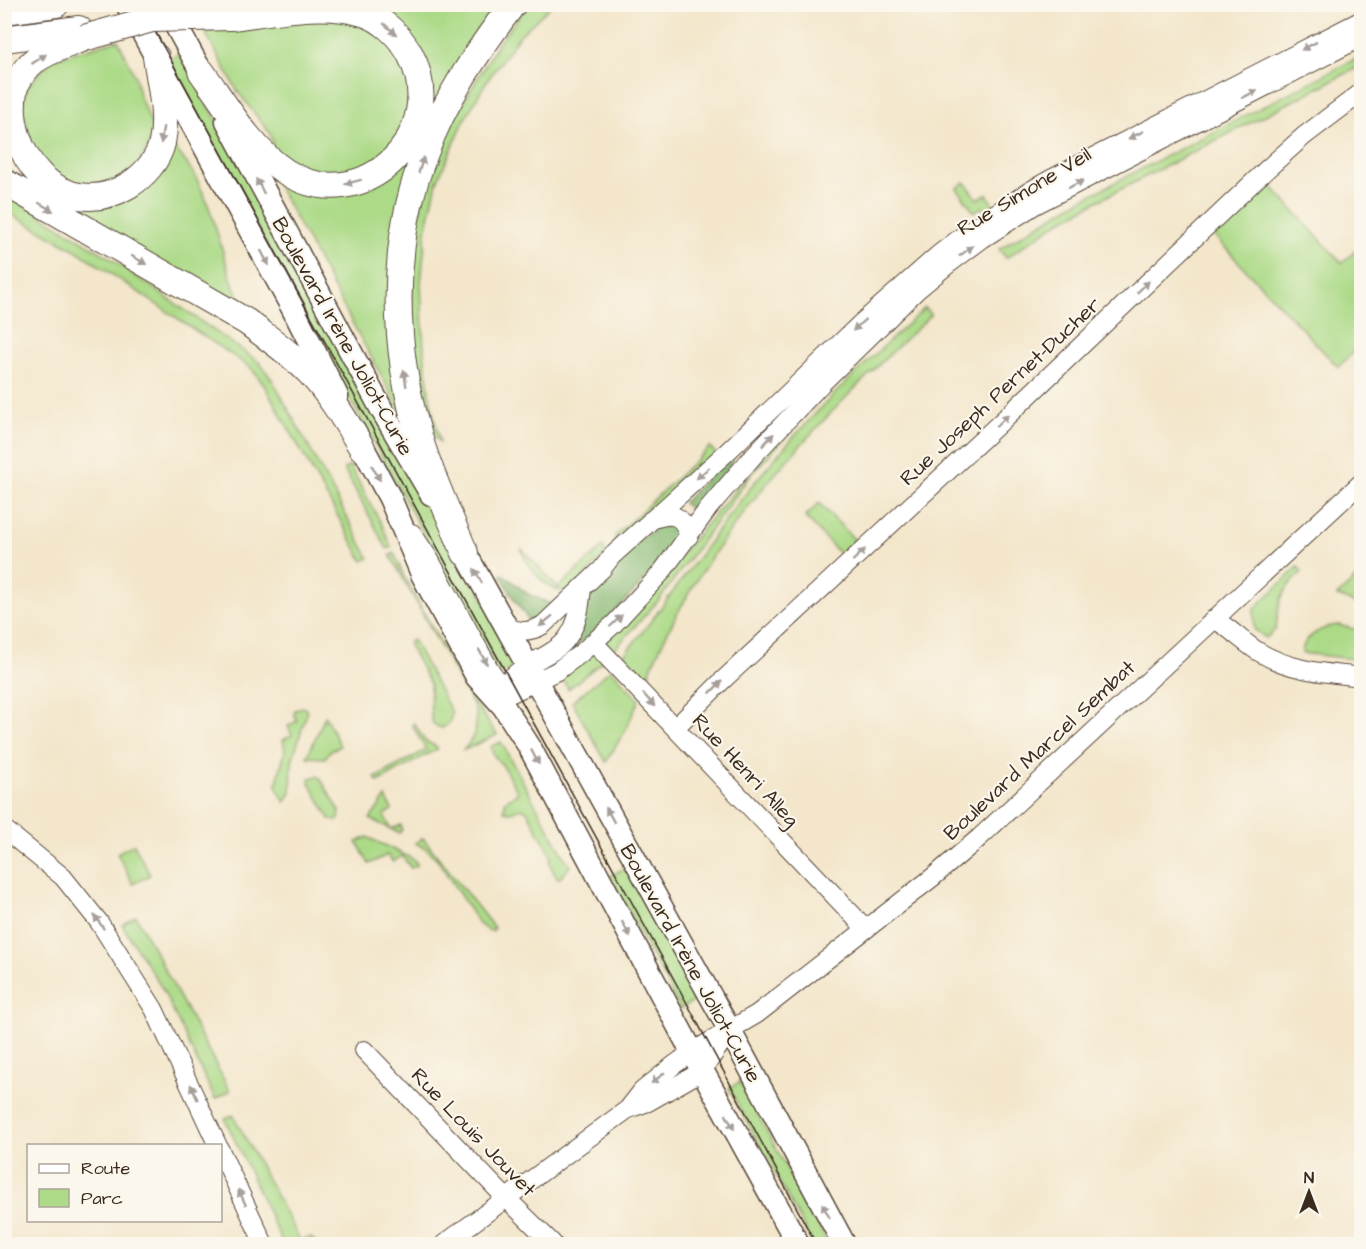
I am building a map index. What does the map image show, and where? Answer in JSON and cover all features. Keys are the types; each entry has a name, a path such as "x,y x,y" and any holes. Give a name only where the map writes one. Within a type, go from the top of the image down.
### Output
{"highway":[{"path":"4,11 56,4"},
{"path":"465,553 426,459 407,389 400,345 398,303 400,265 404,228 424,154 440,117 461,80 513,4"},
{"path":"4,39 81,34 158,12 328,9 364,14 381,22 406,46 418,75 420,111 411,137 396,158 384,168 367,178 349,184 333,186 316,184 287,173 272,162 243,129 201,71"},
{"path":"81,34 33,61 20,76 9,108 9,123 13,141 20,159 31,174 43,184 74,196 90,198 122,189 138,179 157,156 162,144 164,122 156,57"},
{"path":"4,182 247,322 281,347 322,387 362,448"}],"main road":[{"name":"Boulevard Irène Joliot-Curie","path":"127,4 293,309 362,448 390,498 422,574 477,677 504,699 798,1245"},
{"name":"Boulevard Irène Joliot-Curie","path":"158,12 201,71 256,179 383,412 507,627 730,1031 844,1245"}],"street":[{"name":"Rue Simone Veil","path":"507,627 516,631 535,630 543,625 602,569 612,556 741,439 860,324 938,255 996,212 1051,179 1362,20"},
{"name":"Rue Simone Veil","path":"710,506 829,375 917,291 982,239 1035,205 1362,37"},
{"name":"Rue Joseph Pernet-Ducher","path":"675,728 723,680 1002,421 1266,170 1304,136 1362,93"},
{"name":"Rue Simone Veil","path":"532,674 557,671 594,642 638,600 689,536 730,471 745,452 744,442 741,439"},
{"name":"Boulevard Marcel Sembat","path":"444,1245 628,1109 648,1102 730,1031 757,1014 933,878 979,838 1362,482"},
{"path":"651,520 668,515 676,516 682,520 689,536"},
{"path":"504,699 532,674 568,636 579,614 582,588"},
{"path":"1214,620 1224,625 1258,652 1285,664 1301,669 1362,676"},
{"name":"Rue Henri Alleg","path":"594,642 866,929"},
{"path":"4,829 63,878 99,922 154,1009 217,1144"},
{"name":"Rue Louis Jouvet","path":"364,1050 553,1245"},
{"path":"222,1154 264,1245"}],"green space":[{"path":"361,5 505,5 408,187 408,425 268,168 374,186 429,92"},
{"path":"528,5 552,5 519,36 485,84 465,119 437,182 426,231 421,283 424,352 430,399 440,442 427,428 411,344 412,254 425,185 450,124 499,42"},
{"path":"306,15 351,20 374,30 398,54 409,81 409,112 396,140 371,163 345,173 311,172 272,151 269,132 238,92 205,32 215,27"},
{"path":"118,40 135,76 139,95 154,130 141,159 125,174 100,185 74,184 38,163 21,106 28,86 52,59"},
{"path":"180,53 405,465 519,662 503,674 499,673 166,60"},
{"path":"1361,56 1361,66 1094,203 1059,222 1006,258 999,249 1073,204"},
{"path":"172,145 186,162 205,196 235,289 250,318 56,201 82,205"},
{"path":"965,182 977,199 987,194 995,208 987,214 982,207 974,212 957,188"},
{"path":"1270,185 1342,263 1361,246 1361,345 1338,367 1214,236"},
{"path":"5,193 107,256 259,362 273,381 369,558 363,561 264,385 251,368 74,249 5,211"},
{"path":"925,308 931,315 806,439 731,530 698,578 669,629 645,683 621,658 741,499 778,454 839,390"},
{"path":"825,385 829,389 751,475 658,601 610,654 605,643"},
{"path":"710,447 717,455 616,544 615,536"},
{"path":"728,456 733,461 696,514 683,503"},
{"path":"350,466 382,525 391,547 387,549 344,469"},
{"path":"819,503 855,540 839,553 805,517"},
{"path":"665,521 682,530 661,563 603,624 554,664 550,658 594,590 617,565 618,556"},
{"path":"604,546 605,555 576,584 564,591 548,585 540,579 528,563 521,548 558,588"},
{"path":"394,553 405,578 469,694 497,735 462,751 475,731 474,707 390,555"},
{"path":"1298,567 1302,572 1285,591 1278,611 1276,629 1266,638 1254,629 1254,609"},
{"path":"503,574 528,594 553,605 531,624 514,599 501,575"},
{"path":"1356,578 1361,584 1361,606 1337,596"},
{"path":"1339,625 1361,631 1361,660 1302,653 1306,642 1315,633 1327,627"},
{"path":"413,640 452,713 450,722 443,728 433,723 430,684 408,643"},
{"path":"593,652 604,660 568,689 561,677"},
{"path":"611,669 639,700 625,731 606,762 572,702"},
{"path":"303,707 307,713 292,761 291,793 285,802 276,786 285,751 283,740 292,735 288,726 297,721 294,715 295,710"},
{"path":"325,716 340,746 330,751 325,758 307,757"},
{"path":"414,723 425,741 437,749 378,782 375,778 426,750 412,725"},
{"path":"501,742 570,867 560,878 557,878 550,865 551,855 527,811 521,808 511,812 504,811 505,801 518,793 490,747"},
{"path":"317,776 340,811 339,819 336,821 330,819 310,784 310,778"},
{"path":"386,797 392,810 384,815 391,829 401,825 402,830 399,833 370,819"},
{"path":"367,837 411,858 417,865 411,868 402,856 393,862 387,855 369,864 357,842"},
{"path":"423,838 494,928 493,931 479,924 437,859 425,848 415,843"},
{"path":"134,844 150,875 133,884 117,853"},
{"path":"628,866 702,997 680,1009 610,876"},
{"path":"136,916 230,1091 215,1099 162,988 122,925"},
{"path":"740,1082 828,1244 813,1244 729,1088"},
{"path":"233,1115 300,1240 311,1238 318,1244 283,1244 225,1119"}],"tram line":[{"path":"140,4 688,1005 816,1244"}]}
